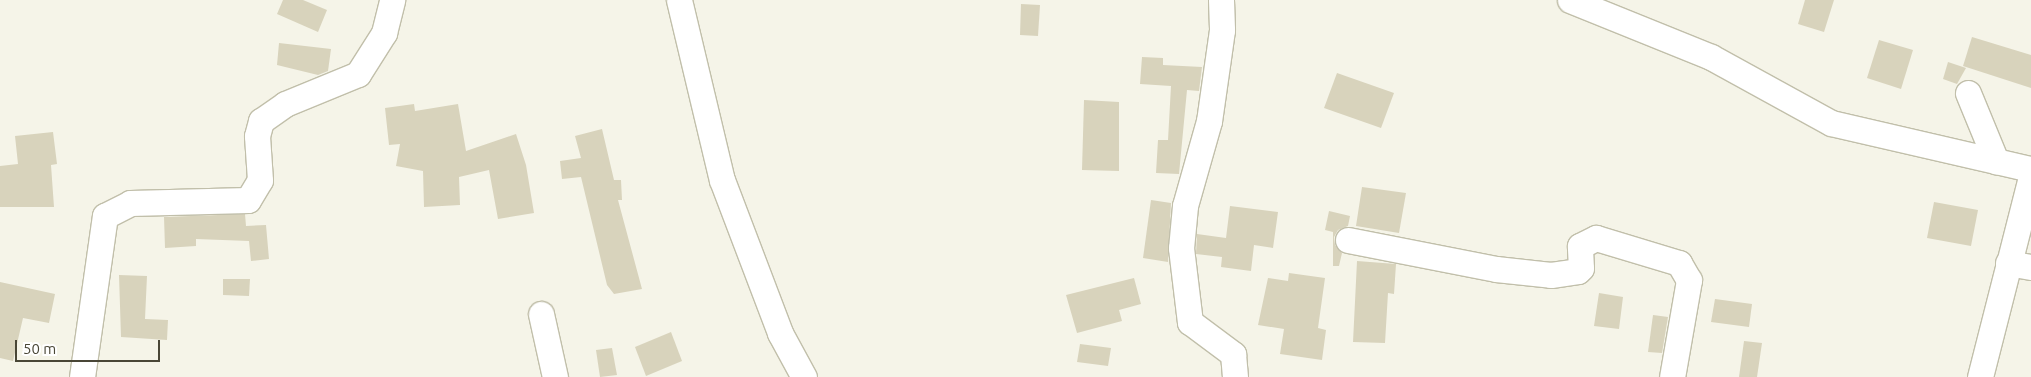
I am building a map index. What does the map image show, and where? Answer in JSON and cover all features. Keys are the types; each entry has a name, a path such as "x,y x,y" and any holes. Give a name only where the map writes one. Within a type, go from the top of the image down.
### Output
{"street":[{"path":"82,377 106,216 130,204 248,200 260,180 257,136 261,121 285,104 358,74 384,33 392,0"},
{"path":"679,0 722,180 780,332 804,377"},
{"path":"1221,0 1222,30 1209,121 1185,206 1182,248 1190,322 1233,354 1235,377"},
{"path":"1570,0 1710,57 1831,123 2031,169"},
{"path":"1968,93 1996,161"},
{"path":"1980,377 2020,265 2031,177"},
{"path":"1348,240 1496,269 1551,275 1578,272 1581,268 1580,246 1596,238 1679,263 1689,280 1672,377"},
{"path":"541,314 555,377"}],"building":[{"path":"283,0 303,0 327,10 318,32 277,14"},
{"path":"1805,0 1834,0 1824,32 1798,24"},
{"path":"1021,4 1040,5 1038,36 1020,35"},
{"path":"1972,37 2031,55 2031,88 1963,66"},
{"path":"1879,40 1913,50 1901,89 1867,78"},
{"path":"279,43 331,49 328,71 318,75 277,65"},
{"path":"1142,57 1163,58 1163,65 1202,67 1199,91 1187,90 1179,174 1156,173 1158,140 1168,140 1171,86 1140,84"},
{"path":"1948,62 1966,68 1957,84 1943,79"},
{"path":"1337,73 1394,93 1381,128 1324,108"},
{"path":"1084,100 1119,102 1119,171 1082,170"},
{"path":"414,104 415,111 458,104 466,151 516,134 526,165 534,213 498,219 489,170 459,177 460,205 424,207 423,171 396,166 400,144 389,145 385,108"},
{"path":"602,129 614,180 621,180 622,200 618,200 642,289 614,294 607,285 581,177 562,179 560,161 581,158 575,136"},
{"path":"53,132 57,164 51,165 54,207 0,207 0,166 18,164 15,136"},
{"path":"1362,187 1406,193 1399,233 1356,226"},
{"path":"1151,200 1171,203 1168,262 1143,258"},
{"path":"1934,202 1978,210 1971,246 1927,238"},
{"path":"1230,206 1278,212 1273,248 1254,245 1251,271 1221,267 1222,257 1196,254 1197,234 1226,238"},
{"path":"1329,211 1350,216 1348,226 1338,230 1334,237 1335,245 1342,253 1339,266 1333,266 1333,232 1325,230"},
{"path":"245,214 246,226 266,225 269,259 251,261 249,241 196,239 196,246 165,248 164,217"},
{"path":"1357,261 1396,264 1394,294 1388,293 1385,343 1353,342"},
{"path":"1289,273 1325,278 1318,328 1326,330 1322,360 1280,354 1284,329 1258,325 1268,278 1288,281"},
{"path":"119,275 147,276 145,319 168,320 167,340 121,337"},
{"path":"1134,278 1141,304 1119,310 1122,321 1077,333 1066,295"},
{"path":"223,279 250,279 249,296 223,295"},
{"path":"0,282 55,294 49,323 23,318 13,361 0,358"},
{"path":"1599,293 1623,297 1619,329 1594,326"},
{"path":"1715,299 1752,304 1749,327 1711,322"},
{"path":"1653,315 1668,317 1662,353 1648,352"},
{"path":"671,332 682,361 646,376 635,347"},
{"path":"1744,341 1762,343 1757,377 1739,377"},
{"path":"1080,344 1111,348 1108,366 1077,362"},
{"path":"612,348 617,375 600,377 596,350"}]}
